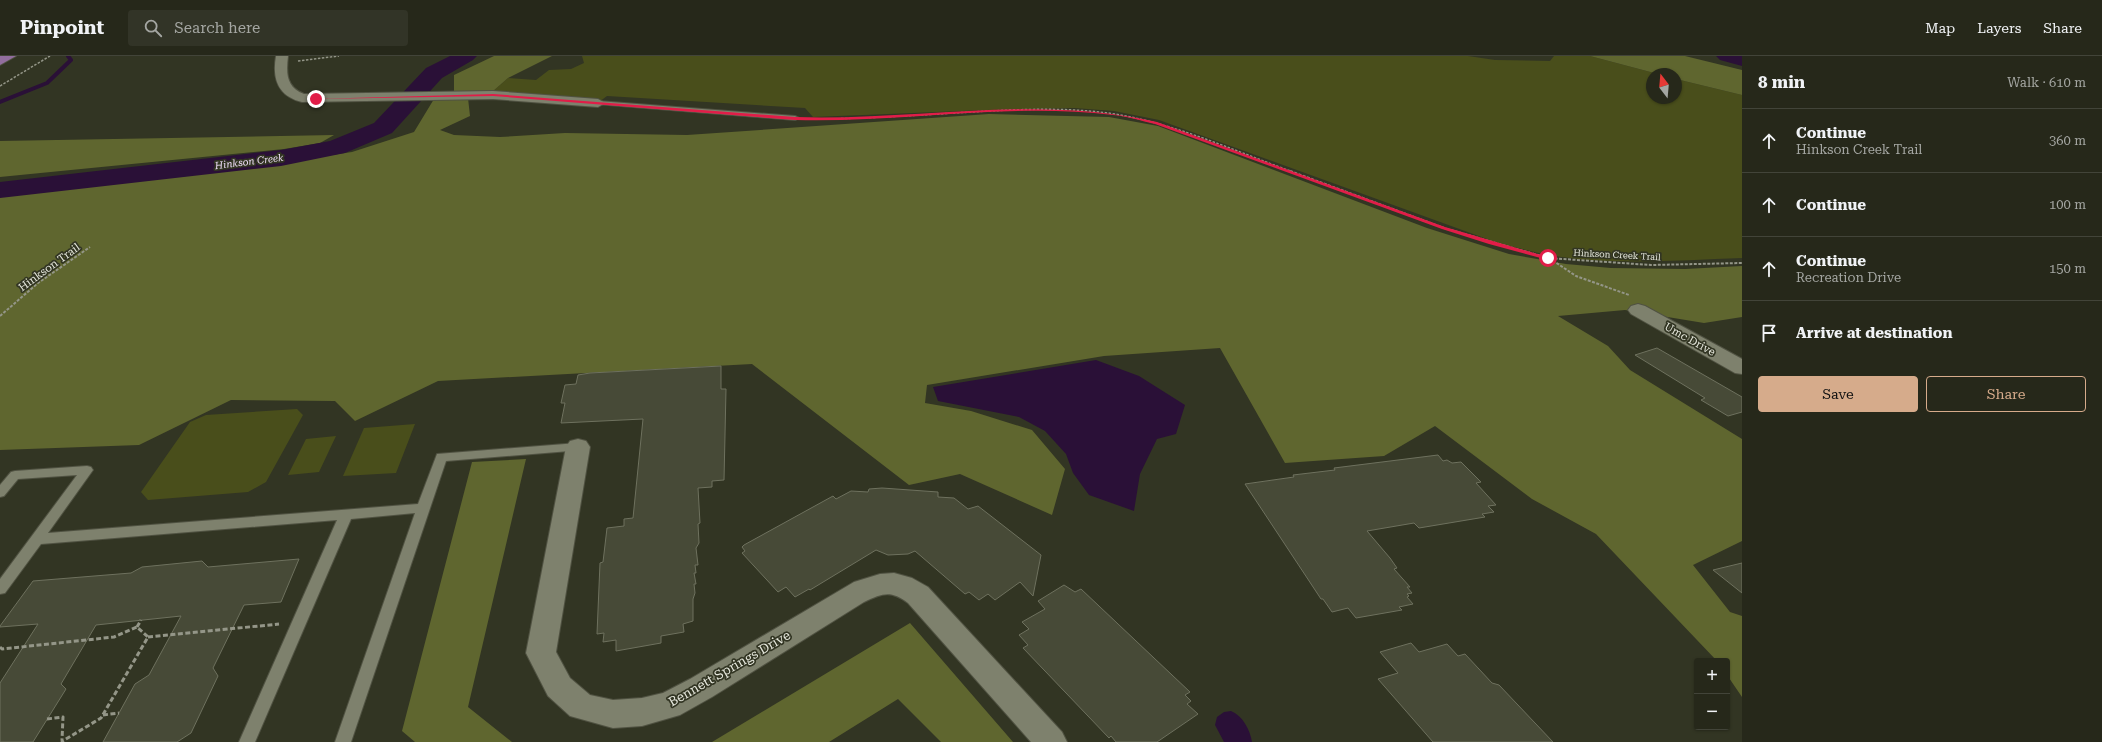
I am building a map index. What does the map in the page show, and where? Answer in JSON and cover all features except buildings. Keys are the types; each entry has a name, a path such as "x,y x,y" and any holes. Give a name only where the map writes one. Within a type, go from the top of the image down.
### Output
{"main road":[{"path":"0,61 10,56"}],"street":[{"path":"281,59 282,82 290,95 302,98 316,99 472,95 598,103"},
{"name":"Umc Drive","path":"1638,310 1742,368"},
{"name":"Bennett Springs Drive","path":"578,447 542,653 559,687 581,706 613,714 642,712 669,705 701,688 854,594 872,585 889,582 907,586 918,596 1051,742"}],"lane":[{"path":"598,103 795,118"},
{"path":"343,742 441,457 578,447"},
{"path":"0,494 15,475 87,470 0,589"},
{"path":"37,539 423,508"},
{"path":"247,742 346,515"}],"path":[{"path":"0,86 50,56"},
{"path":"281,59 339,56"},
{"name":"Hinkson Creek Trail","path":"795,118 847,119 1033,110 1081,111 1121,115 1156,122 1199,137 1456,232 1548,258 1650,265 1742,263"},
{"name":"Hinkson Trail","path":"0,316 38,283 90,247"},
{"path":"1548,258 1576,276 1626,293 1633,300 1638,310"},
{"path":"0,647 114,637 137,627 141,620"},
{"path":"137,627 148,637 300,622"},
{"path":"62,741 101,718 148,637"},
{"path":"102,715 119,713"},
{"path":"47,719 63,717 62,741"}],"green space":[{"path":"494,56 552,56 508,78 492,92 454,93 454,75"},
{"path":"582,56 1468,56 1495,60 1550,61 1554,56 1590,56 1646,71 1646,104 1682,104 1682,80 1742,95 1742,258 1670,261 1621,261 1573,258 1530,251 1498,243 1159,120 1114,111 1074,108 813,117 805,108 607,96 599,102 492,92 508,78 536,80 549,70 571,69 584,63"},
{"path":"1590,56 1685,56 1742,70 1742,95 1682,80 1682,68 1646,68 1646,71"},
{"path":"468,98 470,116 440,130 454,135 500,137 565,133 687,135 989,114 1109,117 1158,126 1427,228 1509,254 1566,264 1611,268 1685,269 1742,266 1742,317 1704,323 1625,310 1558,316 1608,346 1630,370 1742,439 1742,541 1693,565 1730,612 1742,616 1742,697 1730,679 1730,658 1714,658 1596,534 1532,499 1435,426 1384,456 1285,463 1220,348 1104,356 927,385 925,403 971,411 1032,430 1065,469 1052,515 960,474 909,485 752,364 438,381 355,421 335,401 231,400 139,445 0,450 0,194 278,163 352,152 414,132 434,99"},
{"path":"334,135 320,143 284,149 0,177 0,141"},
{"path":"297,409 303,415 266,482 248,492 148,500 141,492 190,422 206,415"},
{"path":"415,424 396,473 343,476 364,428"},
{"path":"336,436 319,472 288,475 306,439"},
{"path":"526,459 468,707 512,742 415,742 402,731 472,462"},
{"path":"910,623 1013,742 941,742 898,699 829,742 712,742"}],"shaded area":[{"path":"1096,360 1139,376 1185,405 1176,434 1157,439 1140,474 1134,511 1089,495 1073,473 1066,454 1045,431 1019,417 938,401 933,387"},
{"path":"1231,711 1239,716 1245,724 1250,733 1252,742 1224,742 1215,725 1217,717 1224,712"}],"waterway":[{"path":"0,102 47,83 71,60 68,56"},
{"name":"Hinkson Creek","path":"0,190 281,158 336,148 383,128 434,73 466,56"},
{"name":"Hinkson Creek","path":"1727,56 1742,60"}],"route":[{"path":"316,99 493,95 833,120 986,111 1093,111 1135,117 1156,122 1444,228 1520,252 1548,258"}]}
